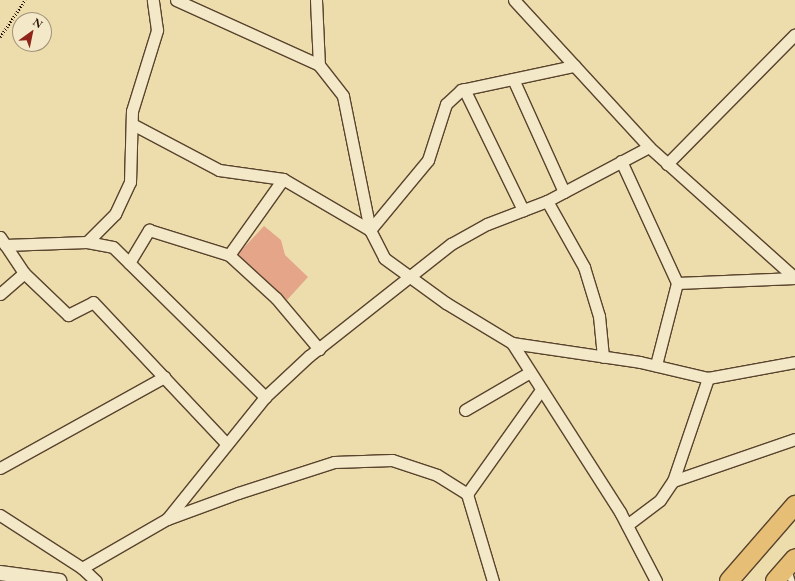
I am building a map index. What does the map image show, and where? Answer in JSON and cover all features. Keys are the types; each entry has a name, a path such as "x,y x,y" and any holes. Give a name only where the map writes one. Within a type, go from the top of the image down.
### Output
{"main road":[{"path":"729,581 795,505"},
{"path":"775,581 792,568"}],"street":[{"path":"87,242 115,214 130,182 134,125 132,111 157,30 153,0"},
{"path":"176,0 319,66 342,96 370,230 384,258 412,278 512,342 656,365 708,378 795,362"},
{"path":"316,0 319,66"},
{"path":"514,0 649,147 795,278"},
{"path":"667,164 795,34"},
{"path":"370,230 428,160 446,104 464,89 574,66"},
{"path":"513,79 564,192"},
{"path":"464,89 523,210"},
{"path":"134,125 219,170 283,179 370,230"},
{"path":"168,519 226,443 265,397 319,349 412,278 451,244 523,210 547,201 649,147"},
{"path":"621,162 677,283 656,365"},
{"path":"229,255 283,179"},
{"path":"547,201 584,267 599,316 603,357"},
{"path":"129,263 149,230 229,255 276,298 319,349"},
{"path":"3,241 87,242 113,247 265,397"},
{"path":"3,241 24,273 68,315 93,302 226,443"},
{"path":"0,294 24,273"},
{"path":"677,283 795,278"},
{"path":"512,342 627,525 656,581"},
{"path":"465,410 530,372"},
{"path":"0,468 164,377"},
{"path":"627,525 660,500 673,481 708,378"},
{"path":"467,494 541,390"},
{"path":"673,481 795,439"},
{"path":"82,568 168,519 334,462 392,460 436,475 467,494 492,581"},
{"path":"0,516 82,568 96,581"},
{"path":"0,573 59,581"}],"path":[{"path":"0,37 25,0"}],"building":[{"path":"264,226 281,240 285,255 308,277 287,300 238,254"}]}
